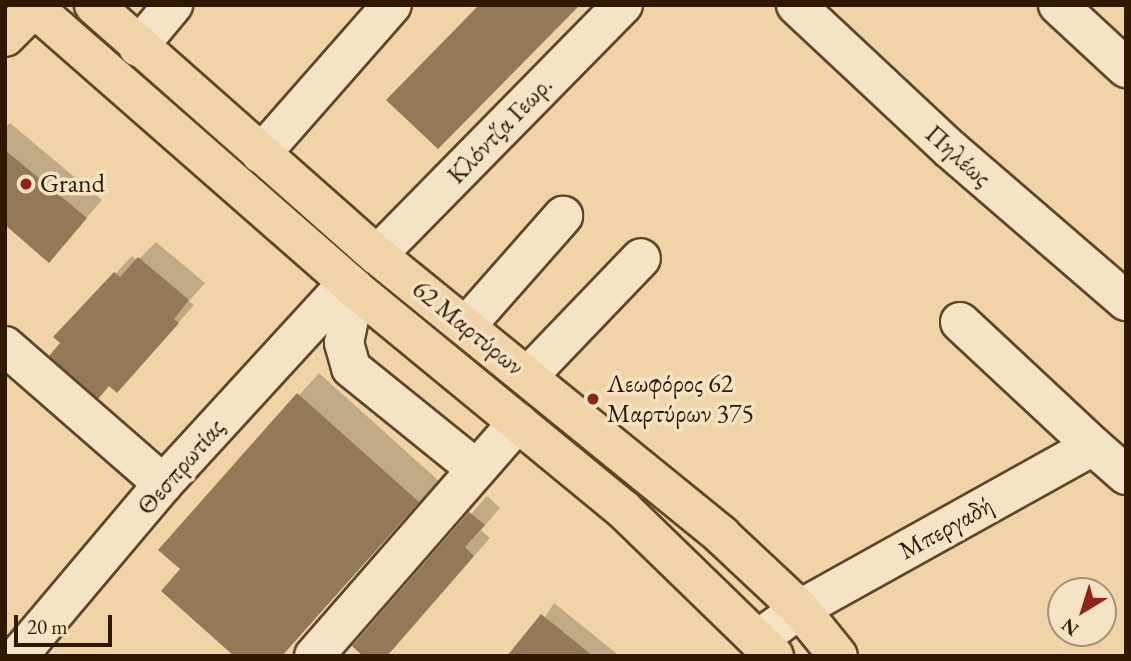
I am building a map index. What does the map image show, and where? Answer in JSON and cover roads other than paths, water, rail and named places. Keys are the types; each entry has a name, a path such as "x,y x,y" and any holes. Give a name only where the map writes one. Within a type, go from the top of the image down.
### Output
{"main road":[{"name":"62 Μαρτύρων","path":"93,5 377,255 711,527 800,609 838,656"},
{"name":"62 Μαρτύρων","path":"34,6 351,286 624,510 767,647"},
{"path":"5,37 34,6"}],"street":[{"path":"138,47 173,5"},
{"path":"261,154 392,5"},
{"name":"Κλόντζα Γεωρ.","path":"377,255 623,5"},
{"name":"Πηλέως","path":"796,5 960,159 1126,301"},
{"path":"1058,5 1126,68"},
{"path":"466,326 563,216"},
{"path":"528,376 641,258"},
{"path":"351,286 344,343 351,368 476,469"},
{"name":"Θεσπρωτίας","path":"18,656 163,484 351,286"},
{"path":"960,321 1126,475"},
{"path":"5,346 163,484"},
{"path":"314,656 518,422"},
{"name":"Μπεργαδή","path":"767,647 800,609 1093,446"}],"place":[{"name":"Grand","path":"26,184"},
{"name":"Λεωφόρος 62 Μαρτύρων 375","path":"593,399"}]}
